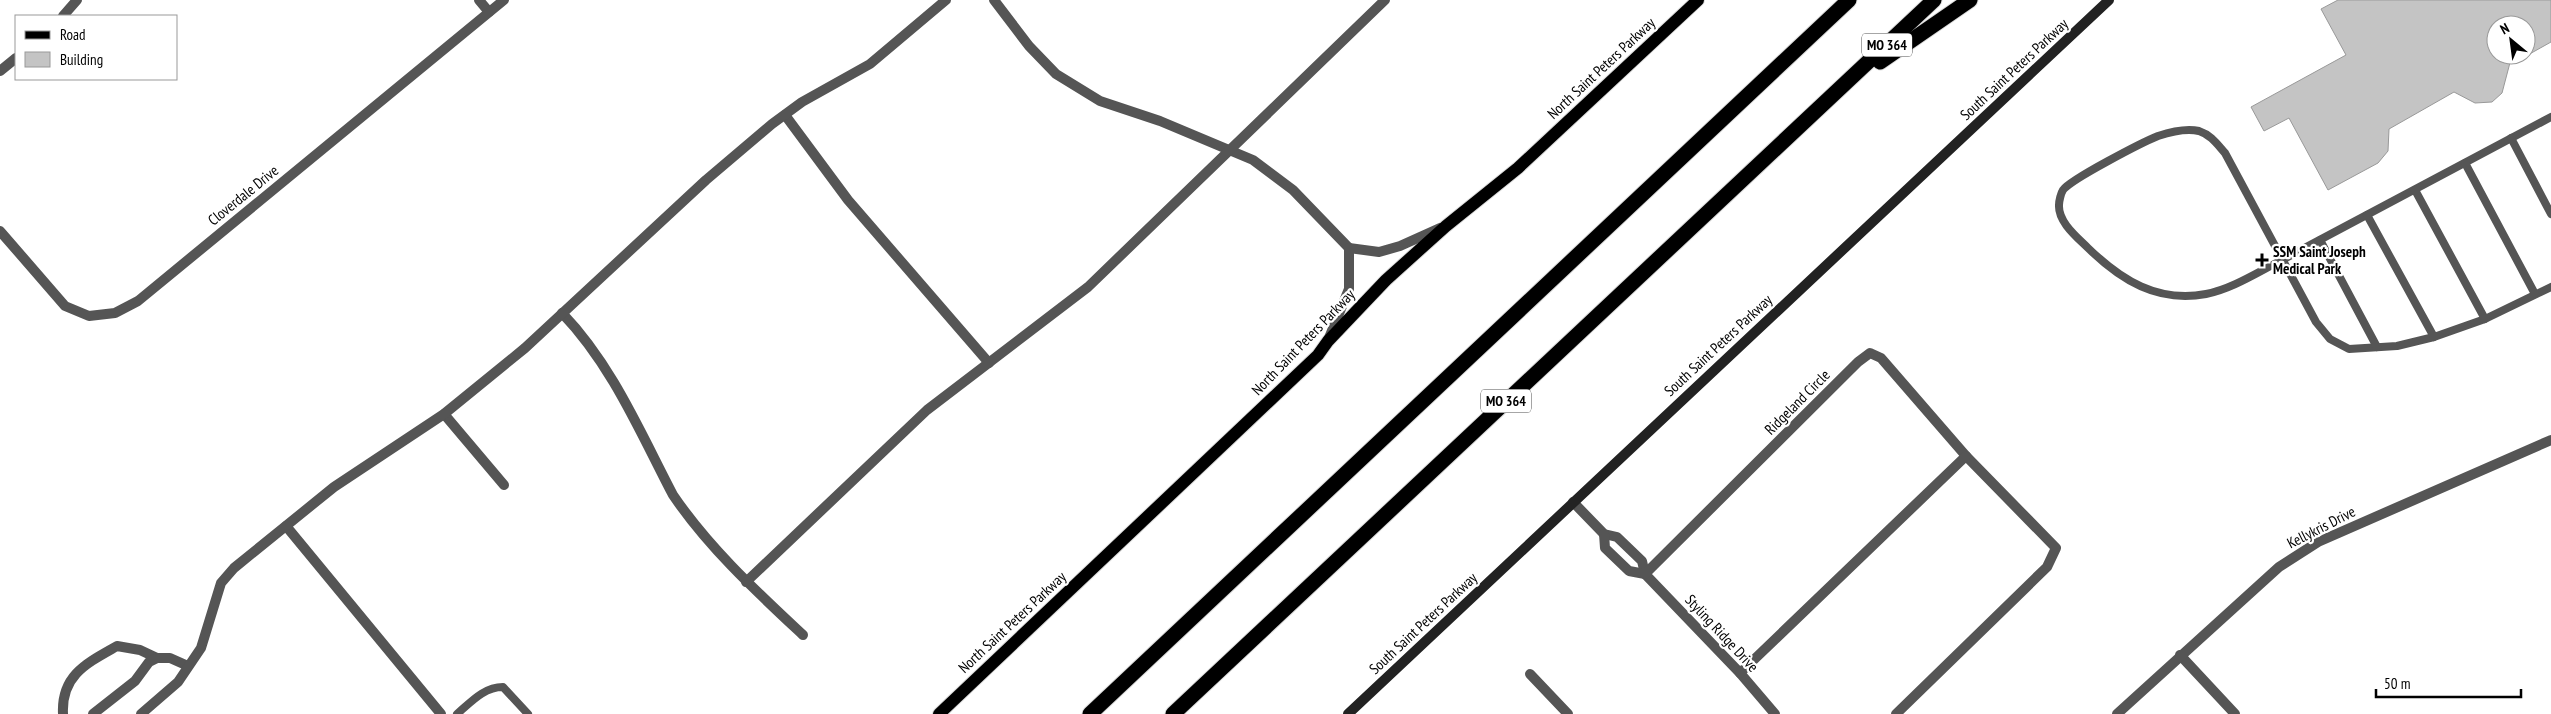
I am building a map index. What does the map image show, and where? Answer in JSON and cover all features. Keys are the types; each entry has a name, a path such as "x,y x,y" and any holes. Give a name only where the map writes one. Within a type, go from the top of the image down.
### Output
{"highway":[{"path":"1090,714 1849,0"},
{"name":"MO 364","path":"1173,714 1934,0"},
{"path":"1839,90 1970,0"}],"main road":[{"name":"North Saint Peters Parkway","path":"939,714 1312,362 1328,341 1386,280 1446,226 1518,168 1698,0"},
{"name":"South Saint Peters Parkway","path":"1348,714 2109,0"}],"street":[{"path":"64,15 77,0"},
{"path":"479,0 489,12"},
{"name":"Cloverdale Drive","path":"0,231 65,306 89,316 115,313 138,301 504,0"},
{"path":"141,714 178,682 201,648 221,583 234,568 334,487 444,414 525,348 706,180 802,102 870,64 946,0"},
{"path":"994,0 1029,46 1056,74 1100,101 1160,120 1253,160 1293,190 1349,248 1379,252 1400,246 1446,226"},
{"path":"746,582 927,410 1088,287 1231,151 1385,0"},
{"path":"0,71 15,59"},
{"path":"785,115 848,200 989,362"},
{"path":"1328,341 1349,289 1349,248"},
{"path":"562,313 584,336 605,365 673,495 687,515 746,582 802,635"},
{"name":"Ridgeland Circle","path":"1645,574 1858,362 1870,353 1881,358 1966,456 2056,548 2047,567 1896,714"},
{"path":"444,414 504,485"},
{"name":"Kellykris Drive","path":"2117,714 2180,655 2280,567 2318,542 2551,440"},
{"path":"1740,673 1966,456"},
{"name":"Styling Ridge Drive","path":"1573,502 1604,534 1617,537 1642,561 1645,574 1740,673 1775,714"},
{"path":"286,526 440,714"},
{"name":"Styling Ridge Drive","path":"1604,534 1605,548 1629,571 1645,574"},
{"path":"63,714 62,698 68,681 94,659 117,646 140,650 157,658 170,658 188,666"},
{"path":"2180,655 2235,714"},
{"path":"93,714 135,681 149,662 157,658"},
{"path":"1530,674 1568,714"}],"lane":[{"path":"2551,117 2282,260 2238,282 2206,294 2170,294 2136,286 2111,270 2072,233 2063,220 2059,206 2063,191 2074,181 2156,137 2179,131 2198,131 2214,139 2224,153 2282,260 2316,322 2330,339 2349,349 2397,346 2434,337 2485,319 2551,287"},
{"path":"2511,138 2551,214"},
{"path":"2465,163 2536,294"},
{"path":"2415,190 2485,319"},
{"path":"2367,215 2434,337"},
{"path":"2320,240 2377,347"},
{"path":"457,714 485,691 494,687 503,687 528,714"}],"building":[{"path":"2338,0 2551,0 2551,42 2536,50 2536,15 2486,15 2486,65 2509,65 2502,93 2492,102 2475,103 2454,92 2389,129 2388,151 2378,163 2328,190 2289,118 2264,131 2251,107 2346,55 2321,9"}],"place":[{"name":"SSM Saint Joseph Medical Park","path":"2262,260"}]}
